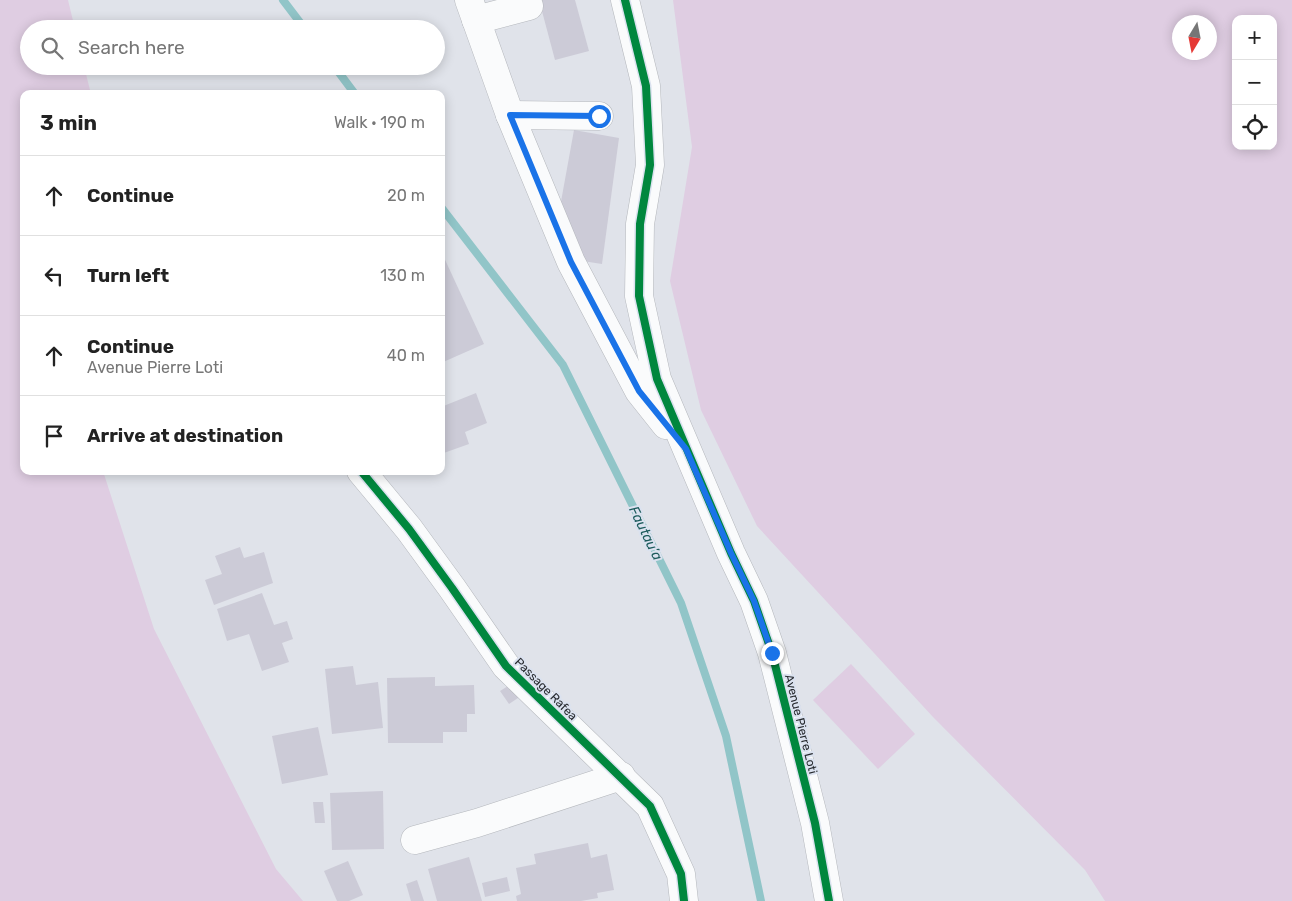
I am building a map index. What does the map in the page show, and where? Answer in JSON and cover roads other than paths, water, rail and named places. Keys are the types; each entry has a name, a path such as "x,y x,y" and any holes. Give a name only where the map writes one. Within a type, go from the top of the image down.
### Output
{"street":[{"path":"625,0 646,86 650,165 640,224 639,296 657,379 686,449"},
{"path":"529,6 472,10 510,115 571,262 639,391 686,449"},
{"path":"510,115 599,116"},
{"name":"Avenue Pierre Loti","path":"686,449 754,601 772,653 815,823 829,901"},
{"name":"Passage Rafea","path":"364,475 409,529 506,666 650,806 681,874 684,901"},
{"path":"415,840 477,823 621,776"}],"waterway":[{"name":"Fautau’a","path":"283,0 298,20"},
{"name":"Fautau’a","path":"341,75 352,90"},
{"name":"Fautau’a","path":"445,212 563,365 681,603 726,736 761,901"}]}
